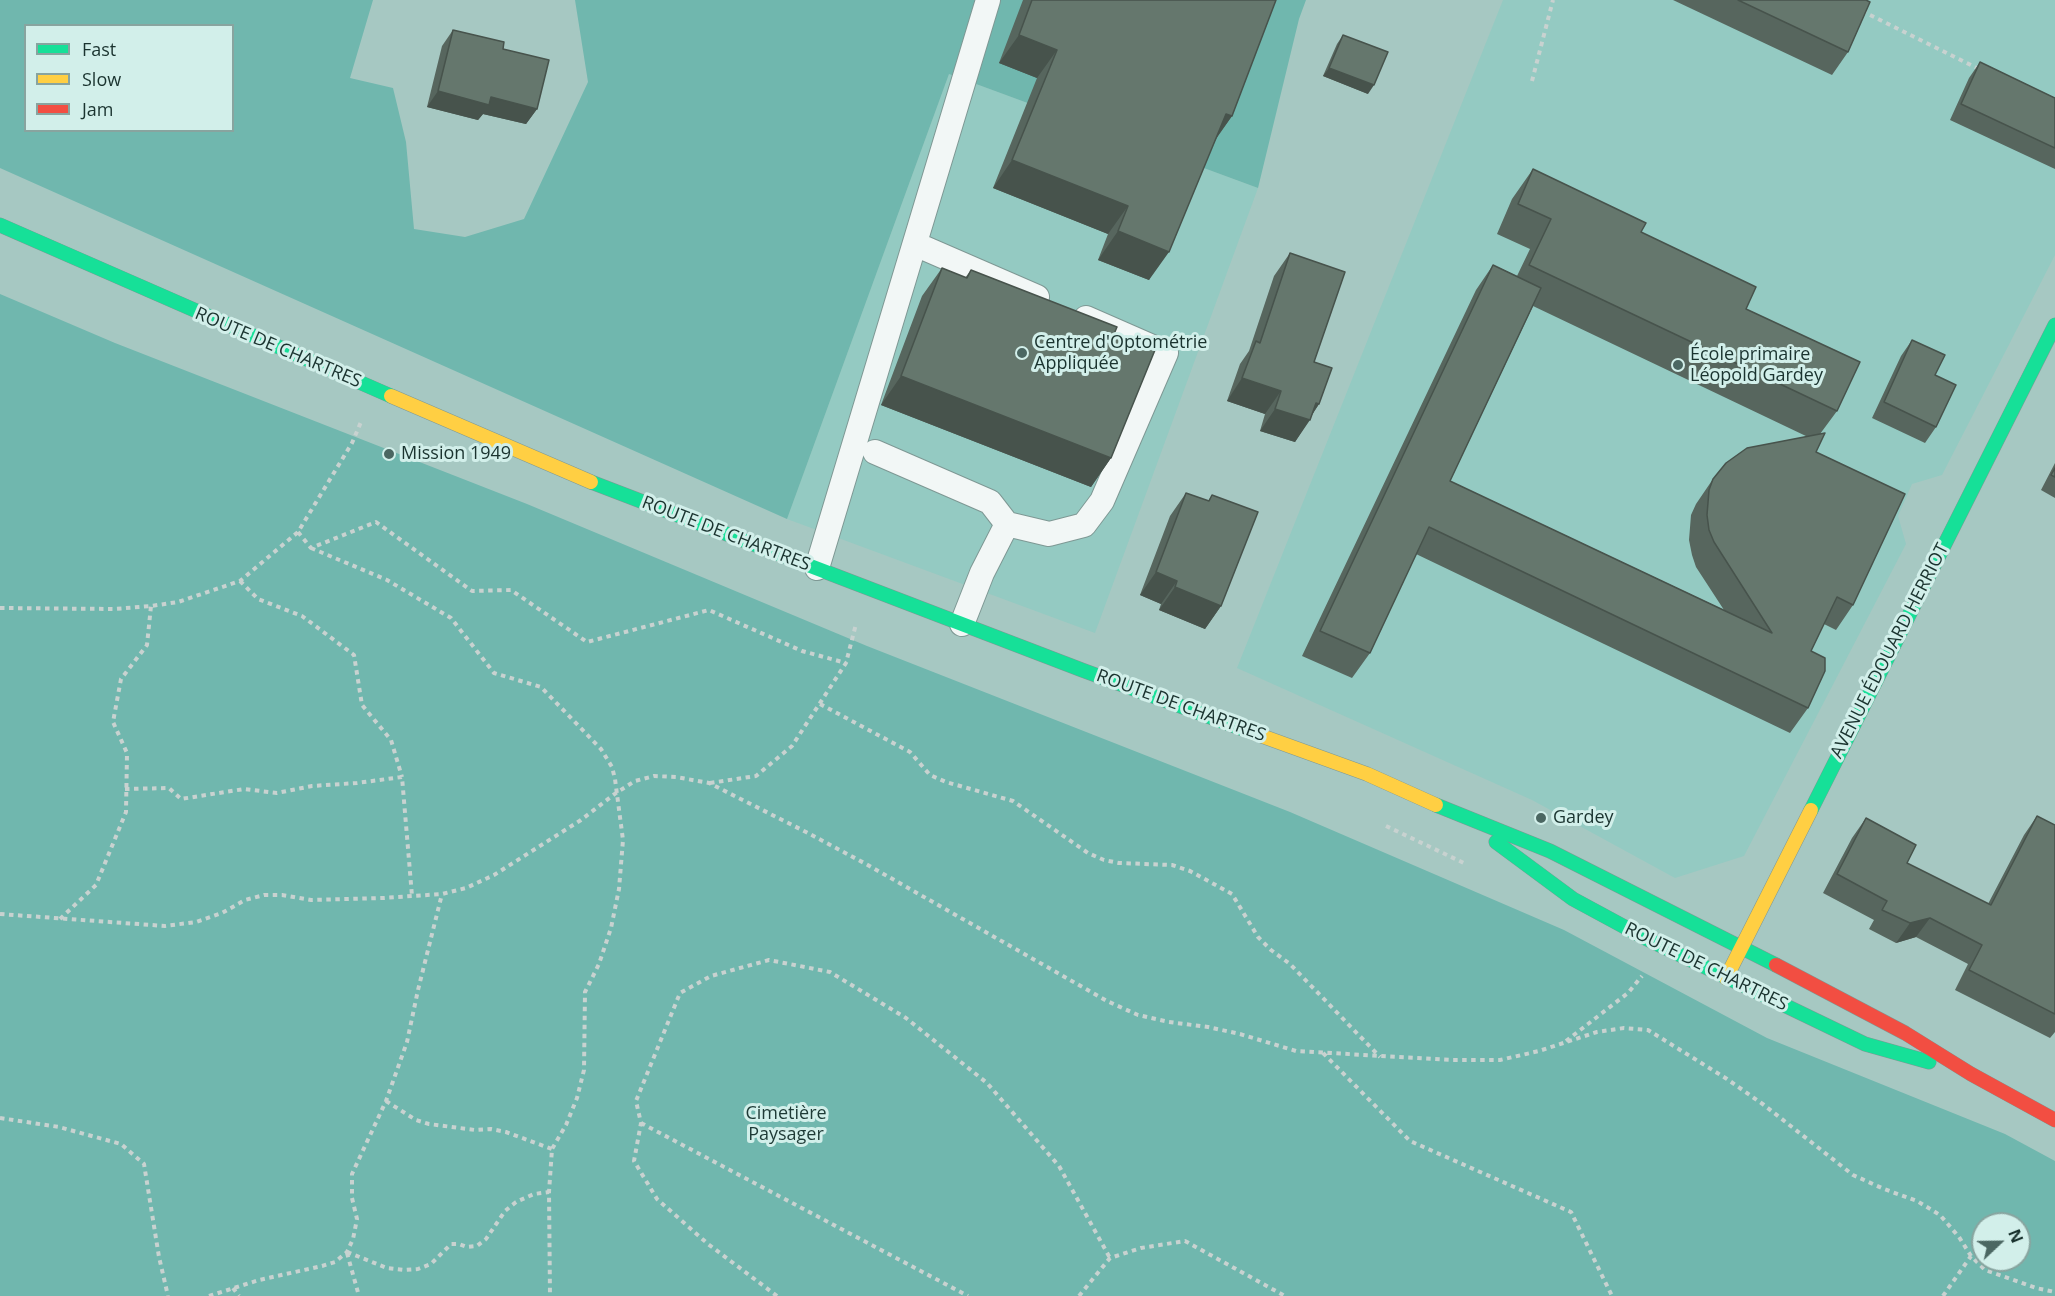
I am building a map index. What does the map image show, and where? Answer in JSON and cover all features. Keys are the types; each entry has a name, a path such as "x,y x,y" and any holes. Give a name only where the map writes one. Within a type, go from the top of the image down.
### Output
{"main road":[{"name":"ROUTE DE CHARTRES","path":"0,225 212,320 604,488 1367,774 1463,817 1550,850 1905,1033 1971,1074 2055,1120"},
{"name":"AVENUE ÉDOUARD HERRIOT","path":"1726,978 2055,325"},
{"name":"ROUTE DE CHARTRES","path":"1463,817 1573,899 1647,939 1866,1044 1971,1074"}],"lane":[{"path":"817,568 988,0"},
{"path":"875,452 990,502 1007,524 1049,534 1084,525 1102,501 1166,352 915,244"},
{"path":"962,624 982,573 1007,524"}],"path":[{"path":"1532,81 1553,0"},
{"path":"1860,10 1983,71"},
{"path":"0,608 114,609 151,606 178,602 240,580 297,532 352,443 364,414"},
{"path":"311,548 376,522 472,591 512,590 587,642 709,610 802,651 846,663"},
{"path":"297,532 311,548 387,580 451,618 494,673 541,687 602,749 612,767 623,840 619,889 611,928 599,964 585,992 584,1070 577,1098 566,1125 552,1149 549,1192 550,1296"},
{"path":"240,580 258,599 302,616 354,655 362,705 391,740 402,777 412,896"},
{"path":"60,919 96,885 126,812 127,753 113,722 121,679 147,645 151,606"},
{"path":"709,783 756,776 792,746 846,663 857,620"},
{"path":"820,704 910,752 930,775 945,782 1013,801 1088,853 1119,863 1172,865 1232,894 1258,937 1290,964 1380,1057"},
{"path":"0,914 165,926 195,922 222,914 245,900 264,895 282,895 311,900 442,894 466,888 494,875 581,820 635,781 654,776 709,783 866,864 1107,1001 1138,1015 1240,1034 1296,1051 1452,1060 1500,1060 1598,1032 1624,1028 1648,1030 1755,1098 1853,1175 1884,1190 1917,1201 1940,1215 1959,1237 1971,1256 1943,1296"},
{"path":"125,789 169,788 181,799 244,789 277,793 312,786 402,777"},
{"path":"209,1296 284,1273 335,1262 347,1252 353,1239 357,1220 352,1198 352,1174 386,1101 407,1042 442,894"},
{"path":"777,1296 708,1244 657,1199 634,1161 641,1123 636,1101 680,993 711,976 769,960 830,972 906,1017 987,1083 1059,1166 1110,1258"},
{"path":"1563,1043 1628,993"},
{"path":"1322,1053 1410,1141 1571,1212 1612,1296"},
{"path":"386,1101 429,1124 506,1132 552,1149"},
{"path":"0,1118 59,1126 121,1144 144,1164 159,1257 168,1296"},
{"path":"641,1123 968,1296"},
{"path":"347,1252 387,1268 418,1269 431,1264 451,1244 477,1246 486,1239 505,1211 516,1202 534,1194 549,1192"},
{"path":"1079,1296 1110,1258 1141,1248 1185,1241 1285,1296"},
{"path":"347,1252 359,1296"},
{"path":"1991,1272 2036,1288 2055,1292"},
{"path":"233,1288 239,1296"}],"shaded area":[{"name":"École primaire Léopold Gardey","path":"1503,0 2055,0 2055,255 1942,475 1912,484 1898,516 1906,544 1744,856 1675,878 1532,800 1237,668"},
{"name":"Centre d'Optométrie Appliquée","path":"949,74 1258,188 1095,633 787,519"}],"green space":[{"path":"0,0 373,0 350,78 393,88 406,142 414,229 465,237 524,219 588,82 575,0 1306,0 1299,19 1258,188 949,74 787,519 0,168"},
{"name":"Cimetière Paysager","path":"0,294 115,343 527,504 867,646 1290,812 1564,930 1767,1038 2005,1134 2055,1161 2055,1296 0,1296"}],"building":[{"path":"1032,0 1276,0 1232,116 1226,114 1169,252 1118,231 1128,206 1012,160 1057,50 1019,35"},
{"path":"1738,0 1866,0 1870,2 1848,52"},
{"path":"453,30 504,42 503,49 549,60 537,109 491,97 489,105 438,91"},
{"path":"1343,35 1388,52 1374,85 1329,68"},
{"path":"1980,62 2055,98 2055,148 1961,104"},
{"path":"1533,169 1646,223 1641,232 1756,287 1746,309 1860,362 1837,411 1529,265 1551,219 1518,204"},
{"path":"1290,253 1345,272 1314,362 1332,368 1319,404 1316,403 1310,420 1275,409 1281,391 1242,378 1256,341 1260,343"},
{"path":"1493,265 1541,288 1450,481 1772,633 1714,542 1709,530 1707,515 1709,490 1713,479 1726,463 1747,448 1825,433 1816,452 1905,494 1853,605 1837,597 1811,651 1825,658 1825,671 1808,708 1429,527 1370,653 1320,631"},
{"path":"942,268 967,278 971,270 1117,327 1114,334 1155,350 1111,458 901,376"},
{"path":"1912,340 1945,355 1935,375 1956,385 1936,427 1884,402"},
{"path":"1186,493 1209,501 1212,495 1258,512 1221,606 1175,587 1177,581 1156,572"},
{"path":"2037,816 2055,825 2055,1014 1969,970 1982,945 1930,918 1910,923 1882,910 1887,901 1837,874 1866,818 1916,845 1907,863 1991,905"}],"traffic: fast":[{"path":"0,225 391,396"},
{"path":"1811,810 2055,325"},
{"path":"591,482 1248,731"},
{"path":"1436,805 1550,851 1776,965"},
{"path":"1496,842 1573,899 1647,939 1865,1044 1929,1062"}],"traffic: slow":[{"path":"391,396 591,482"},
{"path":"1248,731 1367,774 1436,805"},
{"path":"1726,978 1811,810"}],"traffic: jam":[{"path":"1776,965 1905,1033 1971,1074 2055,1120"}],"place":[{"name":"Centre d'Optométrie Appliquée","path":"1022,353"},
{"name":"École primaire Léopold Gardey","path":"1678,365"},
{"name":"Mission 1949","path":"389,454"},
{"name":"Gardey","path":"1541,818"}]}
